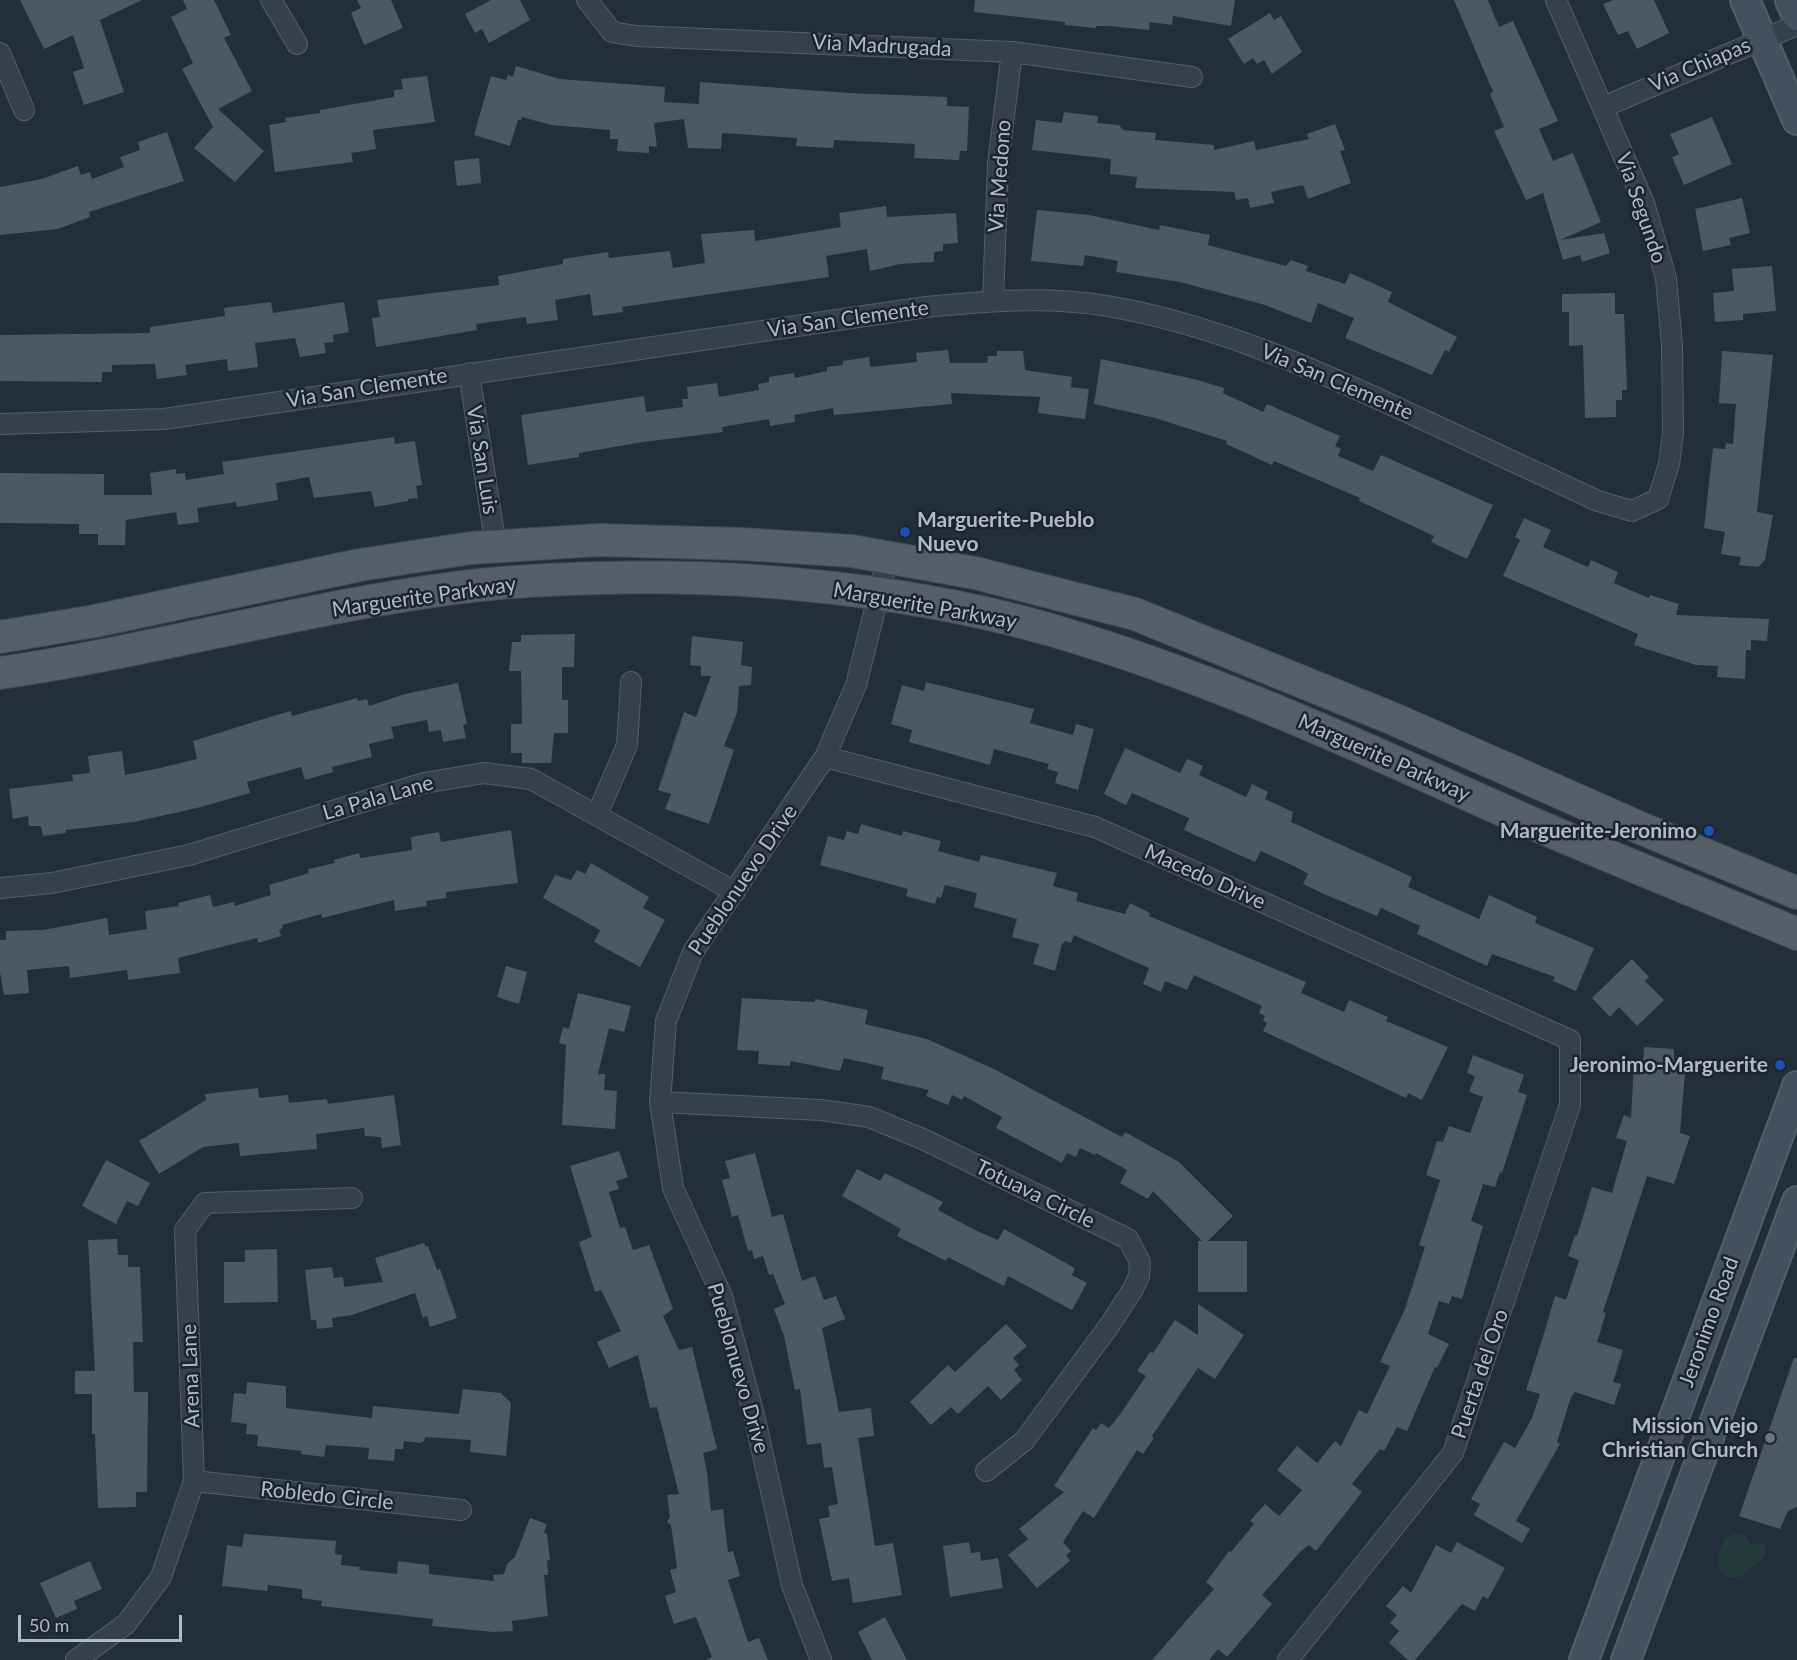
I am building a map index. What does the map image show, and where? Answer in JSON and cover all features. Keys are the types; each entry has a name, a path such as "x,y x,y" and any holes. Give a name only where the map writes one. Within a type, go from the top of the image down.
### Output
{"main road":[{"path":"1745,0 1797,120"},
{"path":"1790,0 1797,16"},
{"name":"Marguerite Parkway","path":"0,637 94,621 360,565 496,547 599,540 742,543 852,551 975,573 1135,614 1375,711 1797,894"},
{"path":"496,547 502,584"},
{"name":"Marguerite Parkway","path":"0,673 49,666 399,597 502,584 604,578 729,580 880,595 964,609 1057,631 1197,678 1360,746 1525,820 1797,934"},
{"name":"Jeronimo Road","path":"1584,1660 1797,1086"},
{"name":"Jeronimo Road","path":"1626,1660 1797,1201"}],"street":[{"path":"272,0 297,44"},
{"name":"Via Madrugada","path":"587,0 612,32 636,36 1012,52 1192,77"},
{"name":"Via Segundo","path":"1556,0 1644,203 1666,278 1672,345 1672,432 1669,464 1658,499"},
{"name":"Via Chiapas","path":"1603,106 1797,25"},
{"name":"Via Medono","path":"993,300 998,163 1012,52"},
{"path":"0,53 24,110"},
{"name":"Via San Clemente","path":"0,424 164,418 926,307 993,300 1050,300 1107,306 1181,322 1298,361 1598,501 1632,511 1658,499"},
{"name":"Via San Luis","path":"469,373 496,547"},
{"name":"Pueblonuevo Drive","path":"820,1660 792,1585 754,1415 722,1296 673,1188 660,1102 666,1021 693,952 825,757 856,685 888,557"},
{"path":"597,815 627,745 631,682"},
{"name":"Macedo Drive","path":"825,757 1095,827 1570,1040"},
{"name":"La Pala Lane","path":"0,888 52,883 189,855 424,783 484,773 531,779 735,892"},
{"name":"Puerta del Oro","path":"1288,1660 1453,1453 1570,1105 1570,1040"},
{"name":"Totuava Circle","path":"660,1102 821,1110 868,1117 925,1140 1128,1239 1140,1262 1139,1276 1127,1298 1024,1441 986,1471"},
{"name":"Arena Lane","path":"76,1660 126,1624 161,1577 194,1481 185,1230 205,1203 352,1198"},
{"name":"Robledo Circle","path":"194,1481 461,1510"}],"green space":[{"path":"1737,1533 1745,1536 1750,1544 1760,1543 1765,1546 1766,1555 1741,1577 1726,1577 1718,1568 1720,1549 1724,1539"}],"building":[{"path":"20,0 142,0 100,20 124,92 84,105 73,72 84,68 73,35 44,49"},
{"path":"183,0 214,0 231,35 224,38 252,91 218,109 264,151 235,182 194,148 213,127 182,69 193,63 171,17 187,9"},
{"path":"357,0 391,0 403,28 364,45 351,13 361,8"},
{"path":"491,0 520,0 530,20 489,43 482,29 475,33 465,14"},
{"path":"975,0 1235,0 1231,26 1173,16 1172,25 1150,22 1149,30 1065,25 1065,22 974,12"},
{"path":"1454,0 1488,0 1499,27 1513,21 1558,121 1539,129 1553,161 1573,153 1601,222 1560,240 1604,233 1610,253 1582,262 1580,255 1563,260 1543,193 1526,200 1494,131 1504,127 1490,94 1493,92"},
{"path":"1613,0 1654,0 1669,33 1637,49 1628,31 1618,35 1603,4"},
{"path":"1270,13 1274,20 1281,16 1302,52 1272,74 1264,60 1257,64 1253,58 1244,64 1228,39"},
{"path":"516,66 560,79 665,87 664,102 699,104 700,82 848,93 947,97 947,106 969,107 967,151 960,151 959,160 914,158 915,144 834,140 833,148 796,146 797,138 722,133 721,149 688,148 684,119 654,123 657,147 649,146 649,153 617,151 618,139 610,139 610,130 551,125 522,117 518,120 510,146 474,135 491,76 506,80 508,75 513,77"},
{"path":"427,76 435,122 373,130 376,149 351,153 353,162 275,172 269,125 286,122 285,118 320,113 320,110 394,97 394,90 403,89 401,79"},
{"path":"1064,112 1098,116 1097,123 1119,125 1123,130 1156,133 1155,140 1214,145 1214,150 1254,141 1256,150 1309,139 1307,134 1335,124 1345,150 1340,151 1351,183 1308,199 1303,185 1271,192 1274,203 1250,208 1248,198 1236,200 1234,192 1135,188 1137,177 1110,174 1111,159 1032,150 1036,120 1062,123"},
{"path":"1712,117 1732,164 1684,185 1672,157 1679,154 1670,134"},
{"path":"167,132 184,181 89,212 90,217 58,229 0,235 0,187 42,179 78,166 81,175 90,172 92,179 124,167 120,157 140,150 138,142"},
{"path":"479,158 481,183 457,186 454,161"},
{"path":"1742,198 1750,233 1729,238 1731,245 1703,251 1695,209"},
{"path":"886,206 887,217 956,213 958,243 943,244 943,251 934,252 934,262 900,264 870,271 867,249 826,256 829,277 622,307 623,312 593,316 590,294 555,300 558,320 527,324 526,317 476,324 477,330 376,347 372,318 380,317 377,300 499,285 498,276 563,264 563,259 608,252 609,258 670,251 673,268 705,263 701,234 754,230 755,241 841,227 839,213"},
{"path":"1037,210 1089,215 1159,230 1160,225 1210,235 1208,245 1286,266 1291,260 1308,266 1306,271 1345,284 1350,273 1392,292 1388,302 1457,337 1449,352 1445,350 1432,375 1345,338 1354,318 1318,303 1311,323 1265,305 1180,282 1116,272 1118,261 1085,255 1083,266 1031,261"},
{"path":"1772,266 1776,311 1743,314 1743,320 1715,322 1713,293 1734,291 1732,269"},
{"path":"1615,293 1615,314 1624,314 1627,390 1622,390 1622,400 1616,400 1616,417 1585,418 1583,345 1569,346 1569,312 1562,312 1562,294"},
{"path":"271,302 273,313 344,302 349,332 333,335 334,342 324,343 326,353 300,357 295,338 255,343 258,367 228,371 227,359 185,365 187,375 157,379 155,364 112,365 112,372 102,372 102,382 0,381 0,335 150,333 150,327 225,316 224,308"},
{"path":"948,350 950,363 987,363 988,356 997,356 997,351 1023,351 1025,370 1072,377 1071,387 1089,389 1085,419 1038,413 1040,397 951,393 952,404 834,415 833,408 794,415 795,422 770,426 769,419 722,427 723,432 643,442 579,453 579,457 528,465 521,415 644,396 646,412 683,407 682,399 688,399 687,387 717,383 719,397 759,390 758,384 769,382 769,377 794,373 795,378 827,371 827,367 843,365 843,361 869,357 870,367 917,362 916,353"},
{"path":"1722,351 1773,355 1757,512 1773,515 1765,560 1758,567 1739,565 1741,557 1721,554 1725,532 1704,528 1713,448 1725,449 1726,443 1733,444 1736,404 1719,403"},
{"path":"1101,359 1194,379 1224,388 1223,393 1263,412 1267,404 1340,436 1335,446 1341,449 1338,456 1373,471 1381,455 1493,505 1467,559 1431,542 1434,536 1359,501 1360,498 1274,461 1272,465 1226,444 1227,441 1155,418 1094,404"},
{"path":"394,437 395,444 415,441 422,485 416,486 418,498 375,507 371,491 314,498 309,477 276,483 278,500 237,507 236,502 197,508 199,522 178,525 176,512 126,520 125,545 98,545 98,534 79,534 79,524 0,523 0,473 104,474 104,495 152,495 150,473 176,469 176,474 185,473 186,480 224,474 222,462"},
{"path":"1524,518 1551,530 1543,547 1588,567 1591,560 1618,572 1614,583 1649,598 1650,595 1679,604 1676,615 1769,619 1767,641 1751,640 1751,650 1746,650 1745,679 1717,677 1718,666 1696,665 1634,645 1638,634 1503,576 1520,540 1515,537"},
{"path":"575,634 574,667 562,667 562,700 568,700 568,733 554,733 551,763 522,763 522,753 511,753 511,724 522,724 521,671 509,671 512,642 521,642 521,635"},
{"path":"692,636 743,642 741,665 752,667 751,685 739,686 737,713 724,746 734,750 709,824 665,809 671,794 658,790 684,712 696,717 711,676 701,676 701,666 690,665"},
{"path":"926,682 1034,709 1030,723 1073,735 1076,724 1094,729 1078,790 1055,783 1058,772 1047,769 1049,764 994,749 990,765 909,742 912,730 891,724 902,685 924,691"},
{"path":"458,683 467,724 463,725 466,738 443,742 441,730 429,732 427,720 391,727 394,738 369,744 372,757 332,767 333,772 305,780 301,767 247,782 250,793 197,808 134,822 66,830 66,833 43,836 41,826 29,826 28,816 13,819 9,789 73,781 72,775 90,773 88,756 122,751 125,775 197,759 193,741 291,711 292,716 357,698 358,701 367,699 369,706 405,694"},
{"path":"1125,748 1180,773 1187,759 1203,766 1199,775 1246,797 1252,784 1268,792 1265,799 1293,812 1291,822 1412,877 1408,887 1479,919 1489,895 1537,917 1535,923 1594,948 1576,991 1553,981 1555,977 1492,954 1487,966 1417,934 1420,926 1381,908 1377,916 1326,895 1303,884 1308,874 1300,869 1261,851 1255,862 1184,830 1189,818 1132,793 1126,805 1104,794"},
{"path":"861,824 902,836 903,831 941,841 938,851 979,862 981,855 1057,873 1053,886 1078,893 1076,901 1125,914 1130,903 1150,913 1149,916 1306,982 1301,993 1344,1012 1349,1000 1388,1017 1386,1021 1448,1047 1422,1100 1408,1093 1406,1098 1263,1031 1267,1023 1263,1021 1265,1016 1259,1013 1262,1006 1194,975 1187,990 1165,981 1161,992 1143,984 1149,968 1074,935 1071,943 1065,941 1062,944 1055,971 1033,964 1039,944 1012,937 1017,919 974,907 977,893 945,885 941,898 937,897 935,904 906,896 908,889 820,865 828,836 844,840 847,831 858,834"},
{"path":"511,830 518,883 446,892 446,898 426,901 427,906 395,911 394,900 322,918 321,914 282,925 283,928 279,930 281,936 258,943 257,938 178,958 180,973 128,980 127,970 70,978 69,966 27,970 29,993 4,995 0,972 0,940 6,940 6,931 43,930 107,918 109,935 147,929 145,911 179,906 178,903 210,895 213,907 234,902 235,906 271,895 269,885 309,873 308,869 335,863 334,860 359,853 360,858 412,850 411,837 439,832 441,842"},
{"path":"591,863 649,897 643,908 665,920 640,967 594,942 600,930 543,898 555,875 571,880 577,870 585,874"},
{"path":"1632,959 1649,977 1645,981 1664,1000 1637,1026 1619,1007 1610,1017 1592,998"},
{"path":"506,966 527,972 519,1004 497,997"},
{"path":"578,993 631,1006 624,1032 609,1028 598,1074 605,1074 604,1090 617,1091 615,1129 562,1125 566,1045 559,1043 563,1027 569,1029"},
{"path":"742,998 815,1002 815,999 868,1010 865,1024 927,1039 994,1069 1122,1137 1125,1132 1179,1162 1233,1216 1208,1241 1247,1241 1247,1292 1198,1292 1198,1241 1202,1241 1153,1191 1148,1199 1120,1183 1127,1170 1096,1153 1095,1155 1080,1148 1076,1157 1067,1153 1062,1163 996,1128 1002,1117 964,1096 962,1100 952,1095 948,1105 926,1096 929,1090 881,1079 884,1067 844,1058 840,1071 791,1061 790,1066 758,1064 759,1051 737,1050"},
{"path":"1644,1047 1674,1049 1674,1060 1686,1061 1680,1133 1690,1136 1674,1184 1647,1176 1603,1312 1606,1313 1597,1342 1623,1350 1613,1382 1621,1384 1614,1405 1575,1392 1571,1397 1557,1442 1560,1444 1516,1521 1530,1529 1522,1543 1474,1515 1480,1504 1471,1499 1504,1442 1515,1448 1532,1418 1540,1394 1526,1390 1555,1296 1566,1300 1579,1260 1568,1256 1575,1235 1577,1236 1592,1187 1612,1193 1627,1141 1616,1138 1624,1115 1631,1118 1634,1065 1643,1065"},
{"path":"1473,1055 1524,1075 1518,1092 1527,1095 1502,1173 1500,1172 1495,1187 1483,1184 1471,1221 1483,1226 1462,1299 1452,1296 1449,1304 1439,1301 1428,1334 1449,1344 1437,1368 1435,1367 1407,1431 1397,1427 1384,1451 1380,1449 1352,1484 1362,1492 1316,1551 1309,1545 1300,1552 1262,1595 1272,1604 1227,1657 1218,1649 1209,1660 1152,1660 1214,1589 1206,1582 1229,1551 1231,1552 1254,1524 1250,1521 1265,1504 1279,1516 1302,1490 1277,1470 1297,1446 1317,1463 1335,1441 1341,1446 1359,1410 1367,1414 1390,1366 1380,1362 1405,1309 1425,1247 1419,1245 1440,1180 1426,1175 1437,1141 1443,1142 1449,1126 1470,1133 1483,1097 1469,1092 1475,1076 1467,1073"},
{"path":"258,1088 259,1098 288,1095 289,1103 327,1099 328,1104 394,1095 401,1145 382,1148 381,1137 365,1136 364,1128 316,1134 317,1149 240,1156 239,1143 203,1147 159,1174 139,1141 206,1100 205,1094"},
{"path":"619,1151 628,1177 616,1181 619,1189 609,1192 620,1228 625,1227 633,1250 649,1245 673,1309 663,1316 679,1350 692,1347 717,1449 703,1453 711,1511 723,1509 728,1552 733,1551 740,1576 728,1580 748,1642 759,1638 768,1660 706,1660 712,1657 696,1617 674,1624 665,1596 676,1592 670,1570 677,1568 671,1525 667,1522 670,1517 667,1495 679,1494 657,1407 650,1408 638,1355 609,1368 597,1342 621,1331 601,1290 595,1292 579,1242 592,1237 570,1166"},
{"path":"755,1153 772,1217 783,1214 802,1281 815,1276 824,1300 836,1296 845,1319 822,1328 839,1412 871,1408 874,1436 858,1438 875,1546 893,1543 902,1595 853,1603 849,1578 832,1581 819,1519 830,1517 828,1506 838,1504 832,1467 824,1468 821,1443 807,1445 800,1389 795,1390 784,1336 774,1309 785,1304 773,1274 769,1275 763,1256 754,1259 752,1250 748,1251 738,1215 732,1217 722,1180 730,1178 725,1161"},
{"path":"106,1160 150,1183 138,1206 127,1201 116,1224 82,1206"},
{"path":"857,1169 880,1181 885,1173 943,1202 938,1210 975,1230 998,1240 1004,1229 1075,1268 1072,1275 1087,1283 1072,1310 1008,1276 1004,1286 948,1257 946,1261 897,1236 901,1229 842,1196"},
{"path":"117,1239 118,1255 128,1255 128,1267 140,1267 143,1342 133,1342 134,1392 148,1392 147,1492 136,1492 136,1507 98,1508 95,1434 92,1434 92,1394 75,1394 75,1371 95,1371 88,1240"},
{"path":"424,1243 426,1247 428,1246 437,1270 440,1269 457,1318 430,1327 427,1316 423,1318 415,1293 352,1315 332,1318 333,1327 317,1329 316,1320 311,1320 305,1270 332,1267 334,1278 343,1277 344,1287 383,1282 375,1258"},
{"path":"277,1249 278,1302 224,1303 224,1262 245,1262 245,1250"},
{"path":"1198,1304 1244,1335 1215,1379 1198,1368 1152,1436 1154,1438 1143,1454 1137,1450 1094,1518 1083,1511 1063,1542 1071,1551 1066,1555 1070,1561 1037,1588 1008,1555 1028,1539 1019,1529 1064,1492 1054,1486 1093,1428 1096,1430 1101,1423 1109,1428 1121,1413 1146,1376 1137,1371 1150,1352 1153,1353 1175,1320 1198,1335"},
{"path":"1006,1324 1027,1346 1013,1358 1019,1365 1014,1370 1022,1380 1001,1400 988,1386 958,1414 951,1407 931,1425 910,1402 948,1365 955,1372"},
{"path":"1794,1358 1797,1358 1797,1507 1788,1511 1780,1529 1739,1516"},
{"path":"247,1382 286,1386 286,1408 372,1418 373,1406 459,1414 463,1389 501,1393 511,1403 506,1456 470,1452 471,1440 425,1437 420,1443 404,1441 403,1449 395,1449 394,1461 368,1459 369,1448 326,1445 324,1457 301,1454 302,1451 257,1446 258,1435 246,1434 247,1424 231,1422 234,1393 246,1394"},
{"path":"530,1518 547,1524 544,1532 547,1534 550,1560 547,1560 548,1575 544,1575 548,1616 512,1621 513,1631 493,1632 432,1626 433,1619 321,1606 322,1601 302,1598 302,1589 268,1585 267,1591 222,1586 227,1545 242,1547 244,1534 336,1541 335,1554 342,1555 341,1565 360,1567 359,1570 397,1574 398,1561 429,1565 429,1574 494,1581 493,1575 504,1574 507,1564 515,1557"},
{"path":"969,1542 971,1553 980,1552 981,1561 998,1558 1003,1588 950,1597 943,1546"},
{"path":"1457,1542 1505,1568 1488,1599 1483,1596 1475,1611 1462,1604 1415,1660 1408,1660 1389,1643 1399,1631 1390,1623 1397,1615 1386,1606 1403,1586 1411,1593 1436,1545 1451,1553"},
{"path":"90,1561 102,1589 74,1601 77,1609 56,1618 40,1583"},
{"path":"885,1617 907,1660 872,1660 858,1632"}],"place":[{"name":"Marguerite-Pueblo Nuevo","path":"905,532"},
{"name":"Marguerite-Jeronimo","path":"1709,831"},
{"name":"Jeronimo-Marguerite","path":"1780,1065"},
{"name":"Mission Viejo Christian Church","path":"1770,1438"}]}
